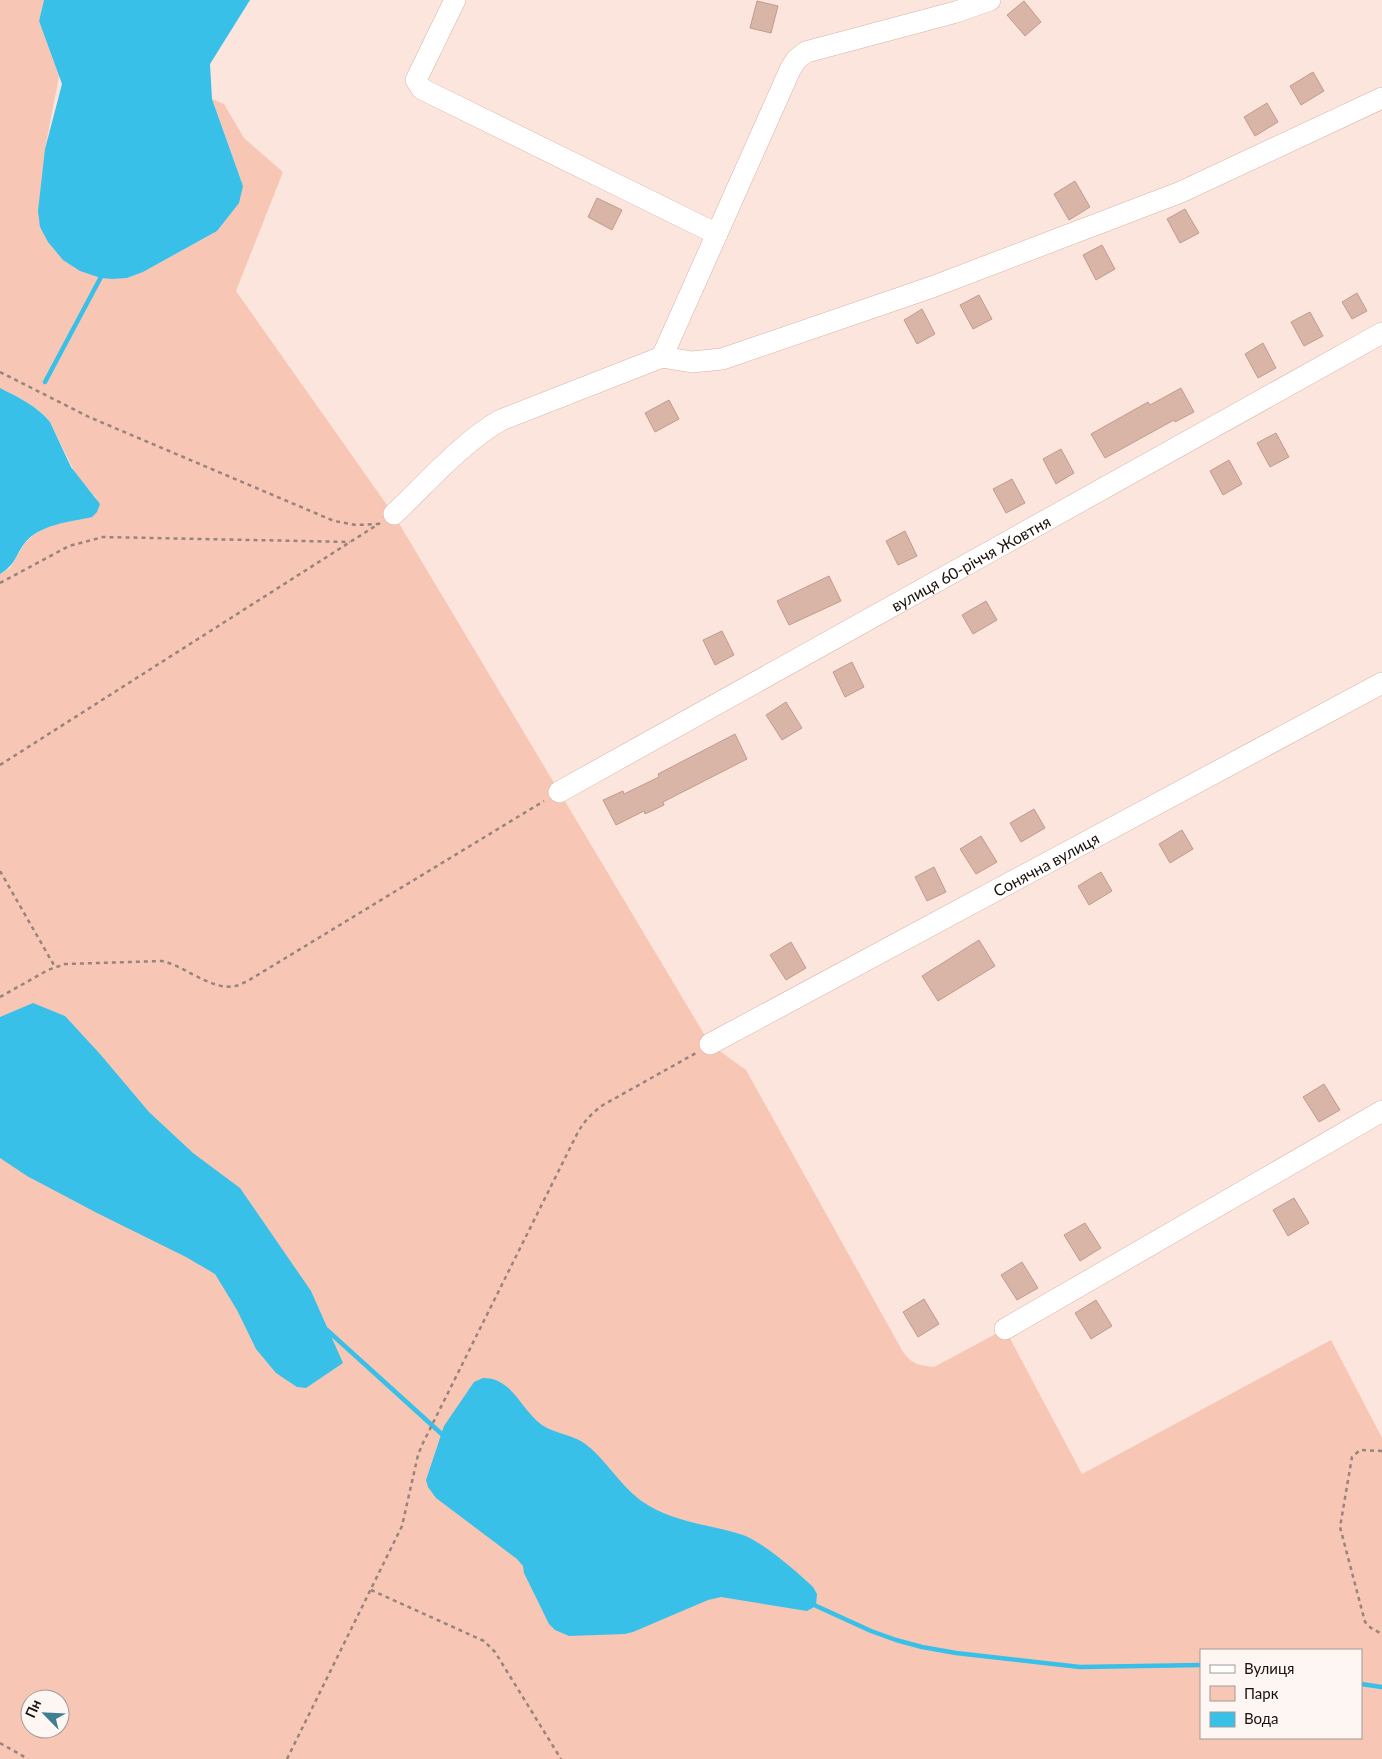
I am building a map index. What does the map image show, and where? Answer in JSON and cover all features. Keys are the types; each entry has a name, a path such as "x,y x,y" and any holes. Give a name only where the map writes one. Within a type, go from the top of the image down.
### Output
{"street":[{"path":"455,0 416,80 422,89 718,234"},
{"path":"662,357 796,60 806,52 956,12 990,0"},
{"path":"387,519 463,448 487,428 501,420 662,357 692,362 722,358 932,287 1182,192 1382,98"},
{"name":"вулиця 60-річчя Жовтня","path":"559,792 1382,333"},
{"name":"Сонячна вулиця","path":"710,1044 1382,683"},
{"path":"1004,1329 1382,1110"}],"path":[{"path":"0,372 90,417 334,521 356,525 387,519"},
{"path":"0,766 387,519"},
{"path":"0,583 69,546 103,537 352,542"},
{"path":"0,997 48,970 66,964 162,962 171,963 215,984 234,986 246,982 559,792"},
{"path":"0,870 55,967"},
{"path":"287,1759 402,1526 420,1450 584,1122 603,1105 710,1044"},
{"path":"1382,1451 1360,1450 1352,1457 1340,1520 1342,1535 1365,1622 1382,1634"},
{"path":"371,1590 484,1641 495,1652 560,1759"},
{"path":"0,1742 28,1759"}],"green space":[{"path":"0,0 44,0 39,21 59,76 45,149 127,278 143,272 217,231 243,186 212,99 224,104 244,138 283,172 236,291 394,515 710,1044 746,1070 903,1352 910,1360 917,1364 934,1367 1005,1329 1082,1474 1331,1340 1382,1438 1382,1759 0,1759 0,574 10,568 25,543 35,534 96,498 76,475 50,422 33,407 0,388"}],"water":[{"path":"44,0 250,0 210,64 212,99 243,186 239,203 217,231 143,272 127,278 101,278 80,271 63,260 48,242 40,227 38,211 45,149 62,84 39,21"},
{"path":"0,388 20,398 45,416 50,422 71,467 100,504 97,512 92,517 55,525 30,537 12,564 0,574"},
{"path":"33,1003 65,1016 149,1112 193,1153 240,1188 311,1291 343,1363 306,1388 297,1387 276,1373 256,1349 237,1310 215,1274 186,1257 27,1176 0,1158 0,1017"},
{"path":"483,1378 493,1379 502,1383 542,1425 574,1438 592,1449 632,1494 640,1500 677,1518 743,1535 760,1544 813,1587 817,1594 816,1606 807,1611 721,1597 708,1600 625,1634 569,1636 555,1630 549,1624 524,1573 523,1566 517,1559 436,1498 428,1487 426,1480 444,1426 474,1382"}],"building":[{"path":"757,1 778,6 771,33 750,28"},
{"path":"1024,1 1041,22 1025,36 1007,15"},
{"path":"1313,72 1324,91 1301,105 1290,86"},
{"path":"1267,103 1278,122 1255,136 1244,117"},
{"path":"1075,181 1090,207 1069,220 1054,194"},
{"path":"597,198 622,210 612,230 588,217"},
{"path":"1185,209 1199,233 1180,243 1167,219"},
{"path":"1102,245 1115,269 1096,280 1083,255"},
{"path":"1357,293 1367,311 1352,319 1342,302"},
{"path":"979,295 992,319 973,329 960,305"},
{"path":"922,309 935,334 917,344 904,320"},
{"path":"1310,312 1323,336 1304,346 1291,322"},
{"path":"1263,343 1276,368 1258,378 1245,354"},
{"path":"1181,388 1194,412 1175,422 1174,420 1105,458 1091,434 1148,402 1150,405"},
{"path":"669,400 679,419 655,432 645,413"},
{"path":"1276,433 1289,457 1270,467 1257,443"},
{"path":"1061,449 1074,473 1056,484 1043,459"},
{"path":"1229,460 1242,484 1223,495 1210,471"},
{"path":"1012,479 1025,503 1006,513 993,489"},
{"path":"905,531 917,556 898,565 886,541"},
{"path":"829,576 841,601 789,625 777,601"},
{"path":"986,601 997,620 973,634 962,615"},
{"path":"722,631 734,655 715,665 703,640"},
{"path":"852,662 864,687 845,697 833,672"},
{"path":"786,702 802,728 782,740 766,715"},
{"path":"735,734 747,759 663,802 664,805 645,814 644,811 616,825 603,800 623,791 624,794 659,777 658,774"},
{"path":"1034,809 1045,828 1021,842 1010,823"},
{"path":"1182,830 1193,849 1170,863 1159,844"},
{"path":"981,836 997,862 976,874 960,849"},
{"path":"934,867 946,892 927,901 915,877"},
{"path":"1101,872 1112,891 1089,905 1078,886"},
{"path":"979,940 995,966 938,1001 922,976"},
{"path":"791,942 806,968 786,980 770,955"},
{"path":"1324,1084 1340,1110 1319,1122 1303,1097"},
{"path":"1294,1198 1309,1223 1288,1236 1273,1210"},
{"path":"1085,1223 1101,1248 1080,1261 1064,1235"},
{"path":"1022,1262 1038,1288 1017,1300 1001,1275"},
{"path":"924,1299 939,1324 918,1337 903,1312"},
{"path":"1096,1300 1112,1326 1091,1339 1075,1313"}],"waterway":[{"path":"45,382 102,275"},
{"path":"327,1330 445,1437"},
{"path":"812,1604 871,1631 896,1640 956,1653 1080,1667 1200,1665"},
{"path":"1362,1684 1382,1687"}]}
